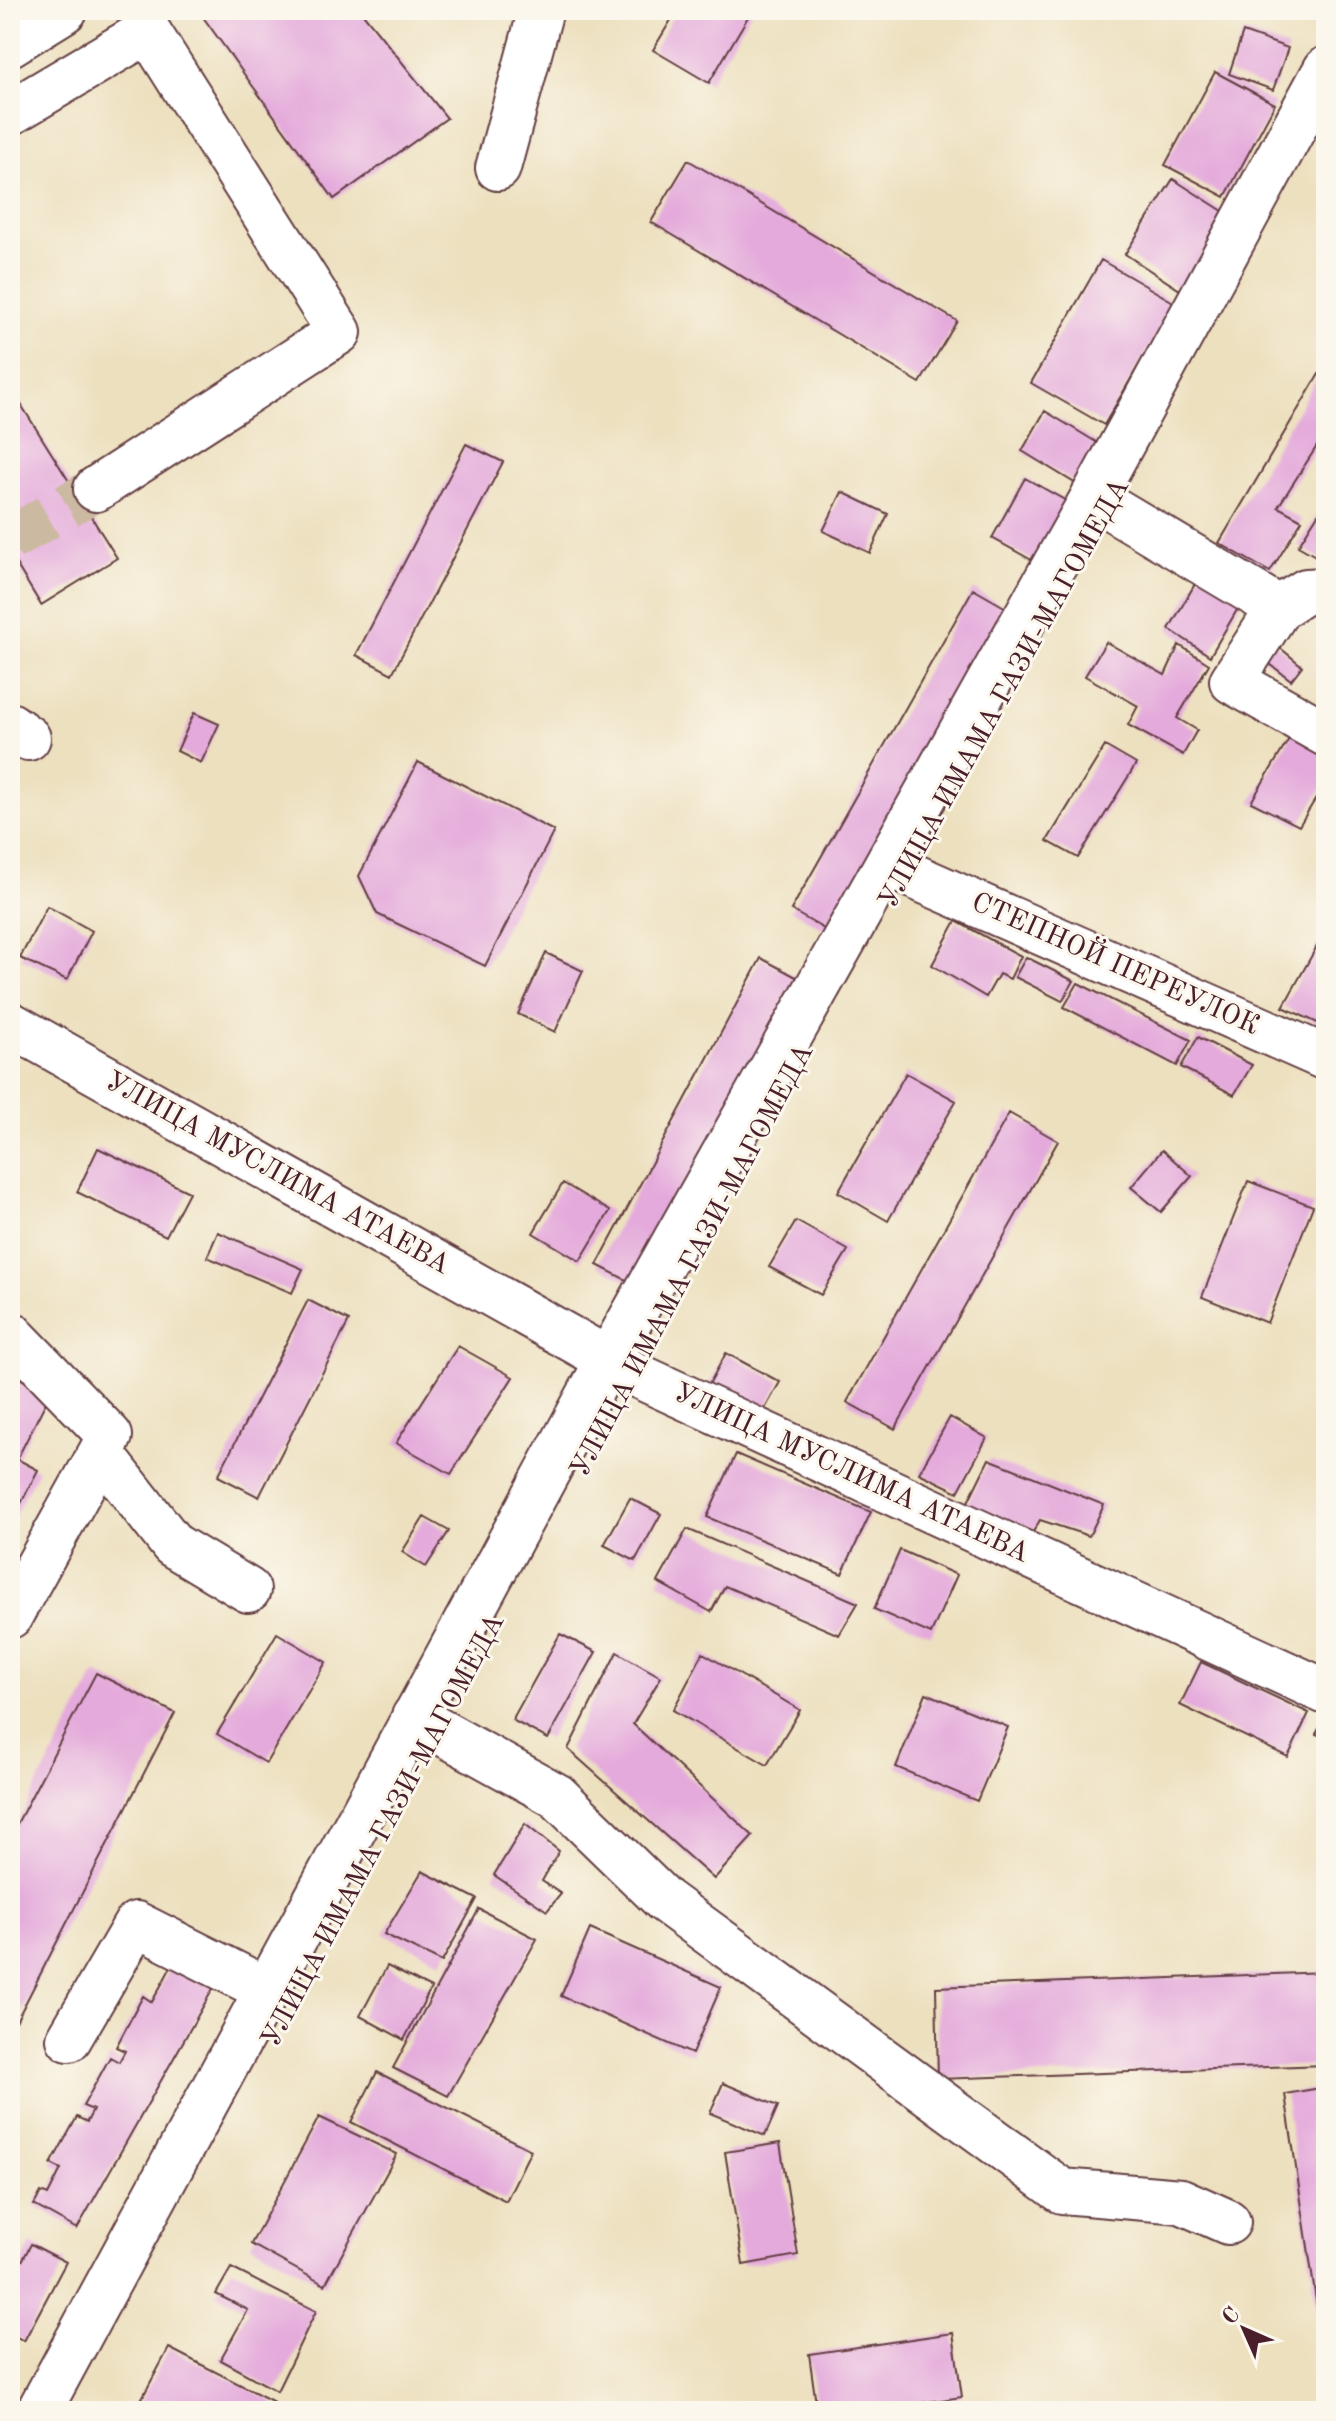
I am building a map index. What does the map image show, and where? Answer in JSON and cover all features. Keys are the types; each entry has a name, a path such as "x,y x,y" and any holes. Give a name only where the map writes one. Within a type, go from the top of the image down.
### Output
{"main road":[{"path":"10,44 65,10"},
{"path":"498,168 539,17 534,10"},
{"path":"10,113 148,31 339,332 96,489"},
{"path":"620,1367 1102,503 1326,69"},
{"name":"УЛИЦА ИМАМА ГАЗИ-МАГОМЕДА","path":"71,2411 426,1725 620,1367 904,872 1102,503 1326,118"},
{"path":"1102,503 1279,608"},
{"path":"1326,590 1306,591 1279,608 1232,681 1326,734"},
{"name":"СТЕПНОЙ ПЕРЕУЛОК","path":"904,872 1326,1058"},
{"name":"УЛИЦА МУСЛИМА АТАЕВА","path":"10,1024 620,1367 1326,1692"},
{"path":"10,1333 110,1436 10,1616"},
{"path":"101,1453 173,1545 248,1590"},
{"path":"39,2411 267,1990 426,1725 557,1796 664,1900 1062,2191 1181,2201 1228,2222"},
{"path":"69,2039 136,1924 267,1990"}],"building":[{"path":"198,10 360,10 447,118 334,199"},
{"path":"677,10 752,10 709,83 653,50"},
{"path":"1299,10 1326,10 1326,20 1323,24"},
{"path":"1243,32 1288,48 1273,90 1229,74"},
{"path":"1215,72 1275,104 1225,197 1165,165"},
{"path":"688,160 957,321 920,383 651,222"},
{"path":"1173,179 1229,215 1180,290 1125,254"},
{"path":"1101,260 1175,303 1104,425 1031,383"},
{"path":"1319,374 1326,377 1326,432 1278,507 1302,520 1270,572 1219,543"},
{"path":"10,387 117,558 41,605 10,554"},
{"path":"1045,411 1101,445 1078,485 1022,451"},
{"path":"466,444 503,462 392,674 356,655"},
{"path":"1025,478 1070,503 1037,563 992,538"},
{"path":"842,492 888,514 870,553 823,531"},
{"path":"1318,514 1326,518 1326,562 1298,546"},
{"path":"1203,570 1244,598 1210,656 1169,629"},
{"path":"973,589 1022,617 965,711 949,702 966,713 838,937 791,910"},
{"path":"1106,642 1165,675 1179,645 1209,664 1177,718 1197,730 1183,755 1128,725 1138,706 1085,676"},
{"path":"1273,642 1302,666 1291,680 1262,658"},
{"path":"194,713 219,724 201,763 177,751"},
{"path":"1295,729 1326,747 1326,782 1299,826 1251,802"},
{"path":"1105,746 1136,764 1078,858 1047,841"},
{"path":"418,762 554,831 485,966 377,914 359,876"},
{"path":"47,906 92,931 67,980 20,958"},
{"path":"956,921 1021,956 1010,979 999,974 986,997 932,965"},
{"path":"1326,930 1326,1018 1322,1025 1283,1007"},
{"path":"546,953 583,971 555,1032 518,1014"},
{"path":"1026,957 1074,981 1062,1001 1015,977"},
{"path":"761,958 798,978 634,1284 597,1265"},
{"path":"1078,983 1191,1040 1177,1066 1064,1007"},
{"path":"1198,1037 1252,1065 1234,1095 1181,1067"},
{"path":"906,1073 956,1101 888,1221 838,1192"},
{"path":"1009,1113 1058,1141 895,1429 847,1402"},
{"path":"98,1148 189,1192 166,1236 77,1192"},
{"path":"1162,1150 1192,1176 1161,1212 1131,1187"},
{"path":"1248,1181 1313,1206 1267,1323 1202,1297"},
{"path":"563,1183 610,1211 580,1261 533,1233"},
{"path":"796,1221 848,1250 821,1295 769,1267"},
{"path":"218,1232 303,1269 292,1293 207,1257"},
{"path":"308,1300 349,1321 259,1497 218,1476"},
{"path":"458,1346 513,1377 451,1474 396,1443"},
{"path":"726,1353 780,1382 761,1416 708,1386"},
{"path":"10,1373 50,1394 17,1459 38,1470 10,1525"},
{"path":"950,1417 987,1438 958,1492 919,1473"},
{"path":"736,1454 871,1512 842,1574 707,1517"},
{"path":"989,1459 1104,1505 1089,1536 1040,1520 1033,1532 966,1506"},
{"path":"630,1498 661,1514 635,1561 604,1545"},
{"path":"424,1517 449,1531 426,1567 402,1552"},
{"path":"687,1529 858,1603 839,1635 725,1586 711,1612 658,1582"},
{"path":"900,1550 957,1575 931,1634 874,1609"},
{"path":"277,1633 326,1662 266,1763 217,1734"},
{"path":"560,1634 596,1652 548,1739 512,1720"},
{"path":"617,1652 661,1677 633,1724 753,1836 714,1879 568,1749"},
{"path":"703,1653 800,1710 767,1765 673,1710"},
{"path":"1201,1662 1309,1713 1288,1757 1180,1705"},
{"path":"96,1673 175,1713 10,2033 10,1837"},
{"path":"926,1693 1008,1727 977,1801 896,1767"},
{"path":"1326,1716 1326,1738 1316,1734"},
{"path":"525,1824 559,1851 542,1881 561,1894 547,1911 494,1875"},
{"path":"422,1871 477,1899 442,1962 384,1934"},
{"path":"479,1909 537,1939 448,2096 393,2068"},
{"path":"590,1929 721,1987 692,2054 561,1996"},
{"path":"172,1965 214,1987 77,2229 34,2205 41,2192 48,2195 61,2169 51,2164 77,2117 87,2122 93,2110 83,2106 110,2057 119,2062 125,2051 116,2047 143,1996 152,2002"},
{"path":"387,1966 431,1988 404,2040 360,2016"},
{"path":"1326,1972 1326,2065 938,2079 936,1987"},
{"path":"377,2072 531,2150 506,2201 351,2122"},
{"path":"723,2083 778,2106 765,2136 710,2113"},
{"path":"1326,2087 1326,2354 1324,2354 1285,2094"},
{"path":"319,2117 397,2154 325,2285 251,2244"},
{"path":"780,2143 798,2255 743,2265 725,2152"},
{"path":"31,2244 66,2262 24,2341 10,2333 10,2284"},
{"path":"231,2268 316,2311 277,2391 220,2360 248,2310 216,2294"},
{"path":"953,2333 962,2397 866,2411 817,2411 809,2354"},
{"path":"169,2348 274,2402 269,2411 135,2411"}],"tunnel":[{"path":"10,539 96,489"}]}
